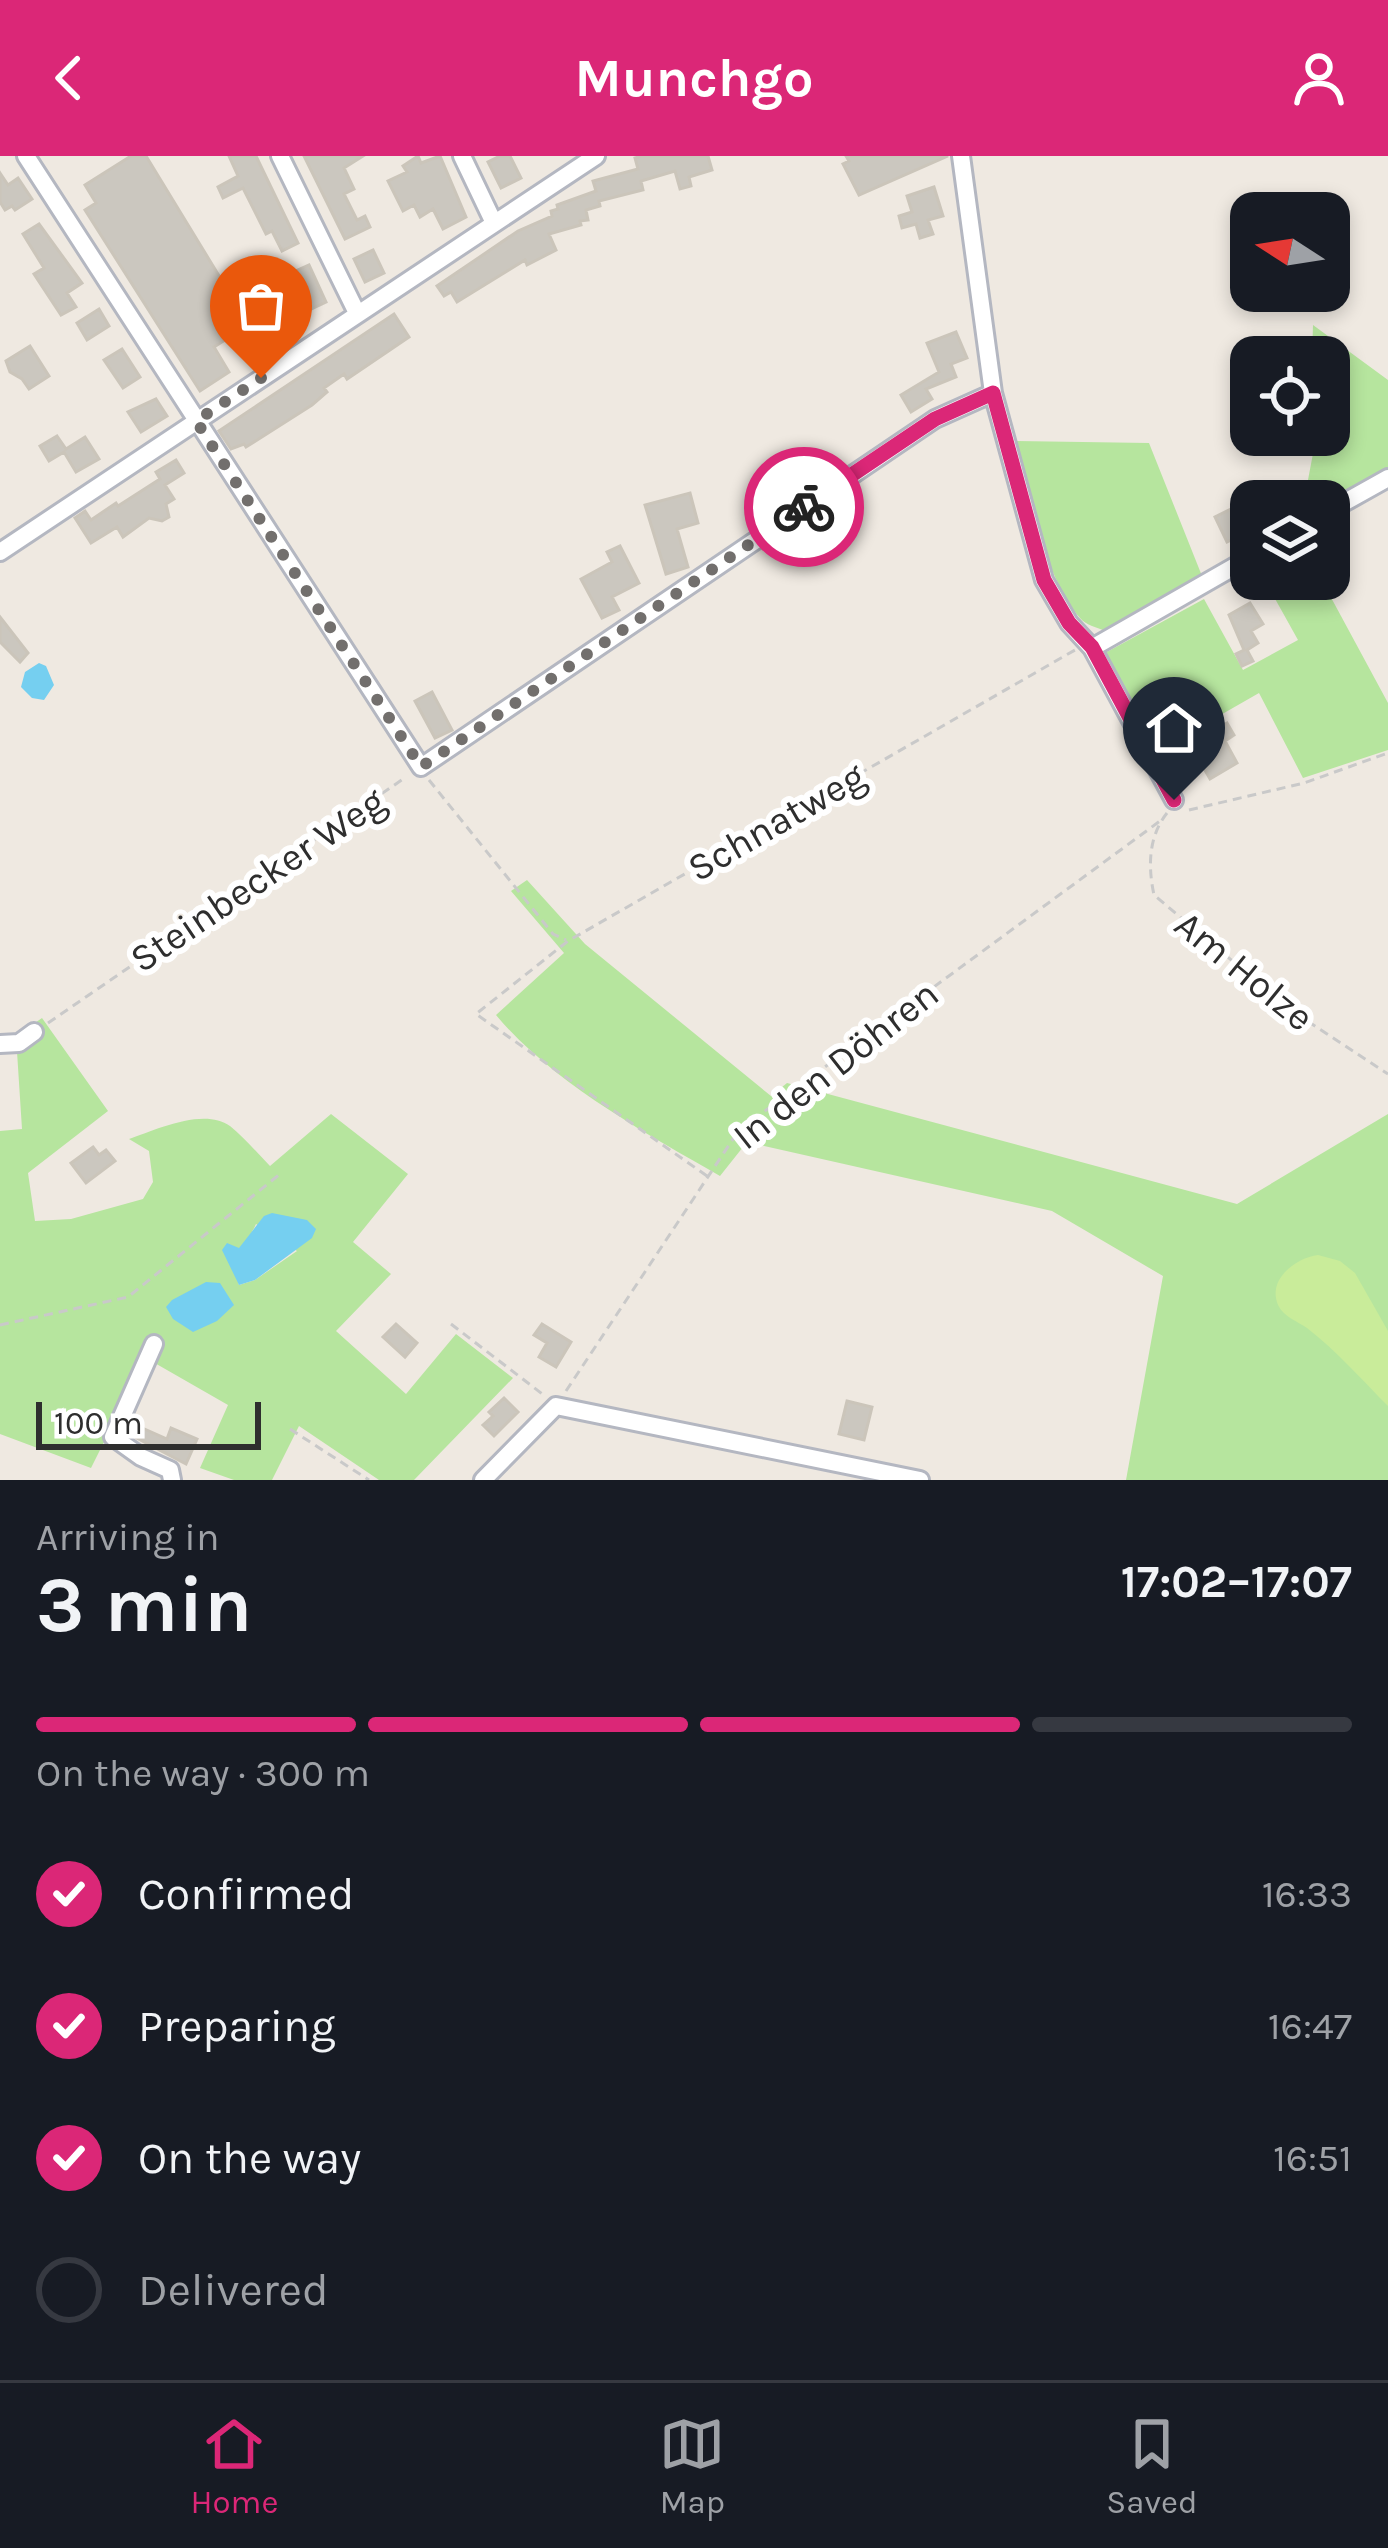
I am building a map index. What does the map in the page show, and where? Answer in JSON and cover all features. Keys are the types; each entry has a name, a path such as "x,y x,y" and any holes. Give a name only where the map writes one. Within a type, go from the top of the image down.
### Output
{"street":[{"path":"26,156 421,767"},
{"path":"280,156 357,313"},
{"path":"462,156 494,224"},
{"path":"0,552 596,156"},
{"path":"961,156 993,393 1044,580 1069,623 1090,646 1174,800"},
{"name":"Steinbecker Weg","path":"421,767 935,419 993,393"},
{"path":"1350,499 1388,478"},
{"path":"1090,646 1230,569"},
{"path":"0,1044 20,1042 34,1033"},
{"path":"154,1344 113,1436 141,1457 170,1470 172,1480"},
{"path":"483,1480 556,1406 920,1479"}],"path":[{"name":"Schnatweg","path":"706,1176 476,1014 568,941 1090,646"},
{"path":"1174,800 1181,809 1204,809 1304,783 1388,753"},
{"path":"421,767 443,801 553,934 568,941"},
{"name":"Steinbecker Weg","path":"34,1033 421,767"},
{"name":"Am Holze","path":"1174,800 1160,820 1148,869 1154,895 1292,1011 1388,1074"},
{"name":"In den Döhren","path":"556,1406 739,1130 1160,820"},
{"path":"0,1325 128,1297 280,1174"},
{"path":"451,1324 556,1406"},
{"path":"290,1429 369,1480"}],"green space":[{"path":"1350,352 1388,380 1388,469 1350,490 1350,480 1308,480 1313,456 1350,456"},
{"path":"1014,441 1149,443 1202,576 1105,631 1085,622 1068,602 1047,558"},
{"path":"1204,599 1243,670 1298,640 1276,600 1332,600 1388,703 1388,750 1303,778 1259,693 1156,752 1105,653"},
{"path":"527,880 585,944 771,1096 787,1083 1237,1204 1388,1114 1388,1480 1126,1480 1163,1276 1052,1211 747,1142 720,1176 631,1124 544,1062 496,1015 564,953 511,891"},
{"path":"42,1018 108,1111 28,1173 35,1221 71,1219 143,1199 153,1182 149,1151 129,1139 152,1130 193,1119 219,1121 235,1130 270,1166 331,1114 408,1174 353,1242 391,1274 336,1331 406,1394 456,1334 513,1378 414,1480 379,1480 299,1426 272,1480 234,1480 200,1468 228,1405 146,1358 91,1468 0,1434 0,1131 22,1129 16,1036","holes":["256,1224 297,1251 255,1280 239,1285 237,1260"]},
{"path":"1318,1255 1340,1261 1355,1273 1388,1331 1388,1406 1329,1346 1278,1305 1277,1287 1286,1271"}],"water":[{"path":"39,663 46,666 54,685 44,700 32,698 21,687 25,672"},
{"path":"272,1213 307,1220 316,1229 312,1238 255,1280 239,1285 222,1250 227,1243 239,1248 264,1216"},
{"path":"206,1282 220,1283 234,1305 217,1321 193,1332 173,1319 166,1307"}],"building":[{"path":"131,156 146,156 263,348 250,356 236,333 214,347 229,372 200,391 85,210 96,203 85,185"},
{"path":"229,156 256,156 298,243 282,251 272,231 266,234 243,188 223,198 218,187 238,176"},
{"path":"304,156 363,156 344,168 354,189 344,194 357,220 365,216 370,227 345,239"},
{"path":"418,156 421,163 440,156 466,217 443,229 433,209 420,217 414,205 403,211 388,181 407,172 403,166"},
{"path":"510,156 521,178 501,188 488,162"},
{"path":"708,156 712,170 689,177 691,186 680,189 675,171 641,181 643,190 599,201 600,206 586,210 588,220 580,221 581,225 549,234 556,250 527,265 525,260 457,302 451,292 444,296 437,286 518,231 552,216 557,205 596,191 593,181 638,169 635,158"},
{"path":"846,156 948,156 859,195 843,164 849,161"},
{"path":"0,173 8,185 18,178 32,199 15,210 12,206 5,210 0,202"},
{"path":"934,187 943,216 928,220 933,234 920,238 916,224 902,228 899,216 912,212 907,196"},
{"path":"39,224 82,283 67,293 76,307 61,315 34,274 44,268 23,234"},
{"path":"373,250 384,273 365,282 354,259"},
{"path":"309,265 326,302 307,311 289,274"},
{"path":"99,309 109,326 87,340 77,323"},
{"path":"394,314 409,337 347,379 344,374 324,388 327,392 312,405 246,447 231,449 219,431"},
{"path":"956,332 967,358 951,364 956,377 926,389 932,399 911,412 901,395 939,372 927,343"},
{"path":"30,346 49,376 29,389 10,372 6,361"},
{"path":"122,349 140,377 123,388 104,360"},
{"path":"156,399 167,416 141,432 128,412"},
{"path":"57,436 66,449 85,437 99,459 76,472 64,452 49,461 40,446"},
{"path":"176,460 184,473 165,485 174,499 166,504 169,517 162,521 149,518 123,537 117,527 91,543 75,518 85,511 91,520 118,506 160,479 156,472"},
{"path":"690,493 698,523 677,529 688,567 666,574 645,505"},
{"path":"1230,510 1230,540 1227,542 1215,517"},
{"path":"620,546 639,583 612,597 619,610 602,618 581,579 612,562 607,552"},
{"path":"1250,603 1263,624 1251,631 1258,643 1247,650 1253,661 1242,666 1236,654 1244,650 1229,615"},
{"path":"0,617 28,653 20,662 0,642"},
{"path":"432,692 452,730 435,738 415,701"},
{"path":"1227,723 1234,735 1225,741 1237,763 1210,779 1198,758 1213,750 1204,736"},
{"path":"93,1147 99,1155 106,1150 115,1161 86,1183 71,1163"},
{"path":"396,1324 417,1343 405,1357 383,1337"},
{"path":"542,1324 571,1342 556,1367 539,1357 547,1343 534,1335"},
{"path":"504,1398 518,1412 494,1436 483,1425"},
{"path":"847,1401 872,1407 864,1440 839,1434"},
{"path":"140,1427 167,1439 171,1428 197,1439 186,1464 135,1437"}],"way so far":[{"path":"261,378 196,421 421,767 804,507"}],"route":[{"path":"804,507 935,419 993,393 1044,580 1069,623 1092,647 1174,800"}]}
